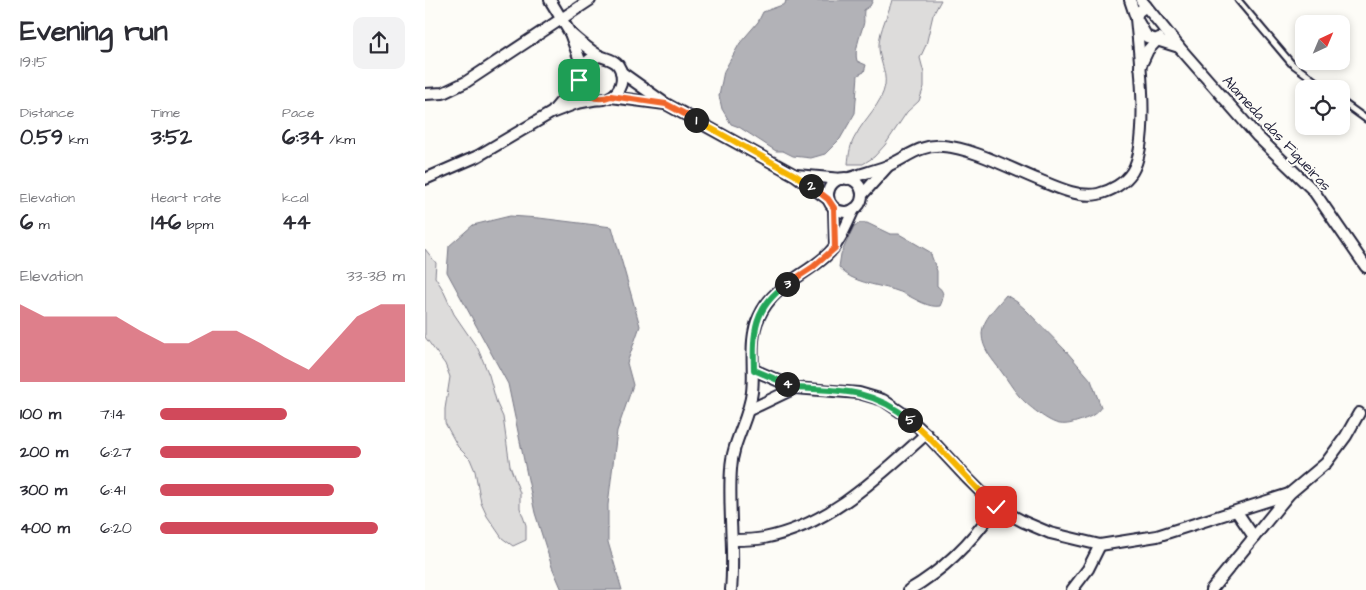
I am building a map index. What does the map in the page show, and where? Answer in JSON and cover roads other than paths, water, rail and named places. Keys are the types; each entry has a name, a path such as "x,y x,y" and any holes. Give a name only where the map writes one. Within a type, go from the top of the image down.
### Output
{"street":[{"path":"550,0 570,33 582,66 579,80 551,112"},
{"path":"425,94 443,93 466,82 590,0"},
{"path":"828,199 829,188 832,184 889,165 923,148 941,145 961,148 1076,193 1097,194 1123,182 1133,171 1140,149 1143,106 1135,18 1130,0"},
{"path":"1135,18 1143,3"},
{"name":"Alameda das Figueiras","path":"1143,3 1257,136 1313,190 1366,267"},
{"path":"1135,18 1145,35 1157,41 1179,47"},
{"path":"1140,68 1148,50 1165,30"},
{"path":"570,33 600,56 613,60 621,72 666,104 795,175 828,199 834,208 835,248"},
{"path":"582,66 593,58 600,56"},
{"path":"611,96 621,86 621,72"},
{"path":"579,80 585,92 598,99"},
{"path":"425,179 478,156 551,112 577,103 611,96 666,104"},
{"path":"731,590 733,540 731,467 737,442 749,410 754,370 753,335 759,318 767,304 779,290 813,267 835,248 854,209 858,205 861,195 889,165"},
{"path":"795,175 845,179 857,184 861,195"},
{"path":"834,208 844,212 854,209"},
{"path":"754,370 795,388 859,393 883,400 905,415 927,434 996,507 1050,532 1100,545 1157,536 1289,494"},
{"path":"749,410 795,388"},
{"path":"1211,590 1289,494 1326,463 1346,436 1359,413"},
{"path":"733,540 763,538 792,530 832,512 871,484 927,434"},
{"path":"909,590 953,557 981,529 996,507"},
{"path":"1237,512 1254,537"},
{"path":"1072,590 1088,569 1100,545"}],"lane":[{"path":"1238,0 1291,62 1314,80"},
{"path":"1350,107 1366,119"}]}
